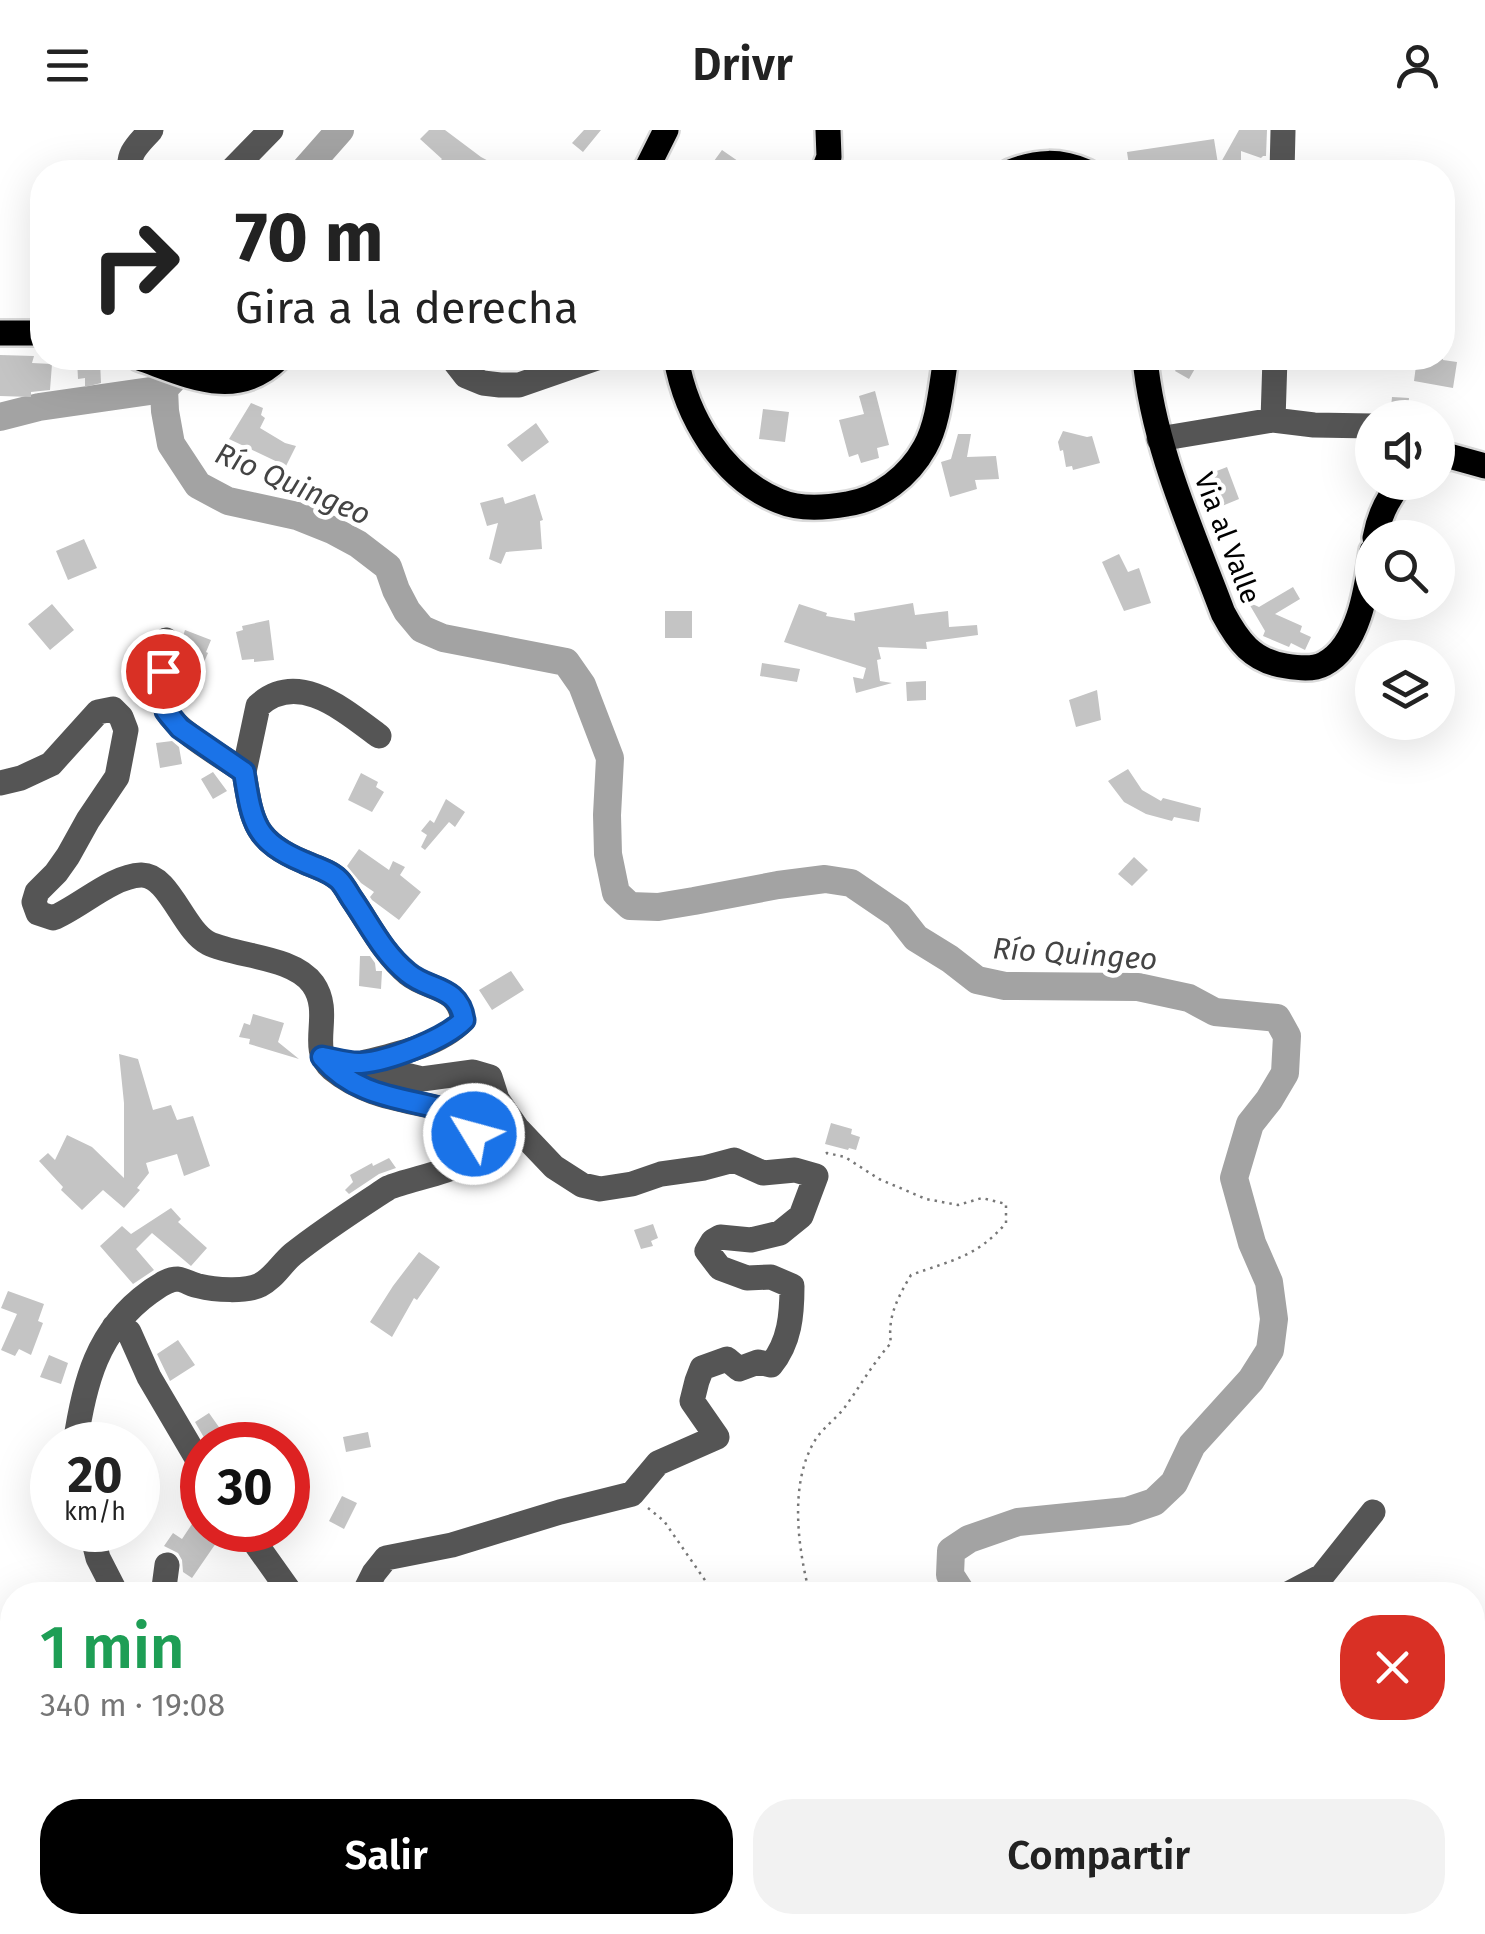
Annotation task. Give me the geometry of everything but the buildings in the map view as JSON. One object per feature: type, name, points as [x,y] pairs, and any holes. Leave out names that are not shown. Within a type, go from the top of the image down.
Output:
[{"type":"main road","points":[[651,160],[666,130]]},
{"type":"main road","points":[[828,130],[828,160]]},
{"type":"main road","points":[[0,333],[30,333]]},
{"type":"main road","points":[[173,370],[226,383],[266,370]]},
{"type":"main road","points":[[679,370],[687,400],[726,464],[749,485],[781,502],[821,509],[860,502],[884,492],[908,471],[932,429],[944,370]]},
{"type":"main road","name":"Via al Valle","points":[[1145,370],[1159,440],[1222,613],[1247,650],[1263,660],[1298,668],[1314,667],[1327,663],[1345,643],[1358,620]]},
{"type":"main road","points":[[1455,457],[1485,466]]},
{"type":"street","points":[[130,160],[131,153],[152,130]]},
{"type":"street","points":[[242,160],[271,130]]},
{"type":"street","points":[[1282,160],[1283,131]]},
{"type":"street","points":[[461,370],[483,383],[520,385],[563,370]]},
{"type":"street","points":[[1273,420],[1275,370]]},
{"type":"street","points":[[1159,440],[1273,420],[1355,426]]},
{"type":"street","points":[[166,640],[166,711],[180,728],[244,772]]},
{"type":"street","points":[[360,1064],[390,1057],[439,1037],[458,1026],[464,1020],[463,1014],[447,991],[413,978],[395,962],[337,878],[288,855],[262,836],[252,817],[244,772],[258,706],[286,691],[310,692],[344,710],[379,736]]},
{"type":"street","points":[[0,783],[51,764],[98,712],[113,709],[126,730],[117,777],[68,856],[38,892],[34,902],[38,914],[54,918],[70,912],[124,878],[144,874],[156,879],[204,941],[271,960],[312,983],[324,1014],[320,1032],[322,1057],[332,1069],[364,1090],[460,1114],[474,1134],[470,1152],[461,1165],[388,1188],[292,1256],[260,1285],[246,1291],[200,1286],[176,1278],[164,1282],[130,1307],[100,1349],[87,1384],[80,1422]]},
{"type":"street","points":[[322,1057],[422,1079],[473,1072],[490,1077],[497,1099],[516,1128],[554,1167],[582,1185],[600,1188],[632,1184],[661,1174],[734,1160],[763,1172],[795,1170],[816,1176],[801,1216],[780,1233],[751,1240],[720,1237],[707,1251],[720,1268],[747,1278],[770,1277],[792,1286],[788,1332],[780,1354],[771,1364],[758,1362],[739,1369],[727,1359],[702,1368],[692,1401],[717,1437],[658,1464],[632,1494],[452,1545],[386,1558],[370,1582]]},
{"type":"street","points":[[114,1327],[129,1332],[180,1429]]},
{"type":"street","points":[[1311,1582],[1322,1576],[1374,1512]]},
{"type":"street","points":[[96,1552],[111,1582]]},
{"type":"street","points":[[262,1552],[283,1582]]},
{"type":"street","points":[[165,1582],[167,1565]]},
{"type":"path","points":[[795,1170],[828,1154],[845,1157],[879,1180],[926,1199],[958,1205],[982,1198],[1006,1204],[1006,1223],[990,1241],[964,1257],[911,1275],[898,1296],[888,1326],[891,1343],[845,1407],[816,1438],[805,1460],[799,1506],[800,1551],[807,1582]]},
{"type":"path","points":[[632,1494],[664,1522],[706,1582]]},
{"type":"waterway","name":"Río Quingeo","points":[[314,160],[340,130]]},
{"type":"waterway","name":"Río Quingeo","points":[[182,370],[164,389],[165,411],[171,444],[198,485],[228,501],[297,516],[358,544],[388,567],[407,611],[422,629],[443,638],[566,662],[582,685],[610,758],[608,854],[616,893],[630,906],[658,907],[825,879],[851,883],[898,915],[916,938],[977,980],[1005,986],[1138,987],[1189,998],[1215,1012],[1277,1018],[1287,1036],[1285,1073],[1250,1124],[1234,1178],[1252,1243],[1269,1282],[1274,1319],[1270,1350],[1251,1380],[1192,1445],[1174,1483],[1154,1502],[1127,1511],[1018,1522],[969,1539],[951,1551],[950,1575],[955,1582]]},
{"type":"waterway","points":[[0,417],[39,407],[164,389]]},
{"type":"route","points":[[163,671],[166,711],[180,728],[244,772],[252,817],[262,836],[288,855],[337,878],[395,962],[413,978],[447,991],[463,1014],[464,1020],[458,1026],[390,1057],[360,1064],[322,1057],[332,1069],[364,1090],[460,1114],[474,1134]]}]
